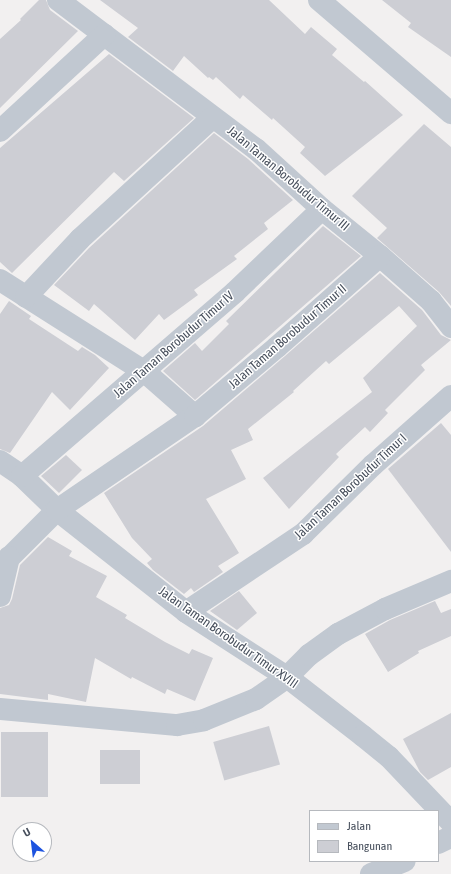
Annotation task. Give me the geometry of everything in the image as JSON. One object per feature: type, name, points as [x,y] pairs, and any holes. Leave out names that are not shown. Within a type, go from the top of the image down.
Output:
[{"type":"street","name":"Jalan Taman Borobudur Timur III","points":[[58,0],[256,149],[322,209],[380,256],[431,301],[451,326]]},
{"type":"street","points":[[319,0],[451,113]]},
{"type":"street","points":[[0,131],[104,35]]},
{"type":"street","points":[[26,297],[80,240],[213,117]]},
{"type":"street","name":"Jalan Taman Borobudur Timur IV","points":[[22,476],[235,292],[322,209]]},
{"type":"street","name":"Jalan Taman Borobudur Timur II","points":[[5,562],[56,510],[195,416],[277,347],[380,256]]},
{"type":"street","points":[[0,280],[144,372],[195,416]]},
{"type":"street","name":"Jalan Taman Borobudur Timur I","points":[[186,612],[303,534],[373,465],[451,396]]},
{"type":"street","name":"Jalan Taman Borobudur Timur XVIII","points":[[0,461],[22,476],[56,510],[186,612],[287,677],[389,757],[451,822]]},
{"type":"street","points":[[0,596],[5,562]]},
{"type":"street","points":[[0,709],[177,725],[204,720],[256,699],[287,677],[309,655],[338,634],[385,609],[451,580]]},
{"type":"street","points":[[439,843],[451,837]]},
{"type":"street","points":[[371,874],[402,862]]},
{"type":"building","points":[[39,0],[46,0],[50,10],[78,31],[0,108],[0,39],[21,20],[20,19]]},
{"type":"building","points":[[100,0],[269,0],[305,34],[311,27],[337,49],[332,55],[364,82],[365,81],[403,115],[325,176],[300,153],[305,147],[273,118],[272,120],[243,95],[240,99],[216,77],[213,80],[209,77],[208,78],[184,56],[173,71],[128,37],[138,28]]},
{"type":"building","points":[[382,0],[451,0],[451,57],[408,27],[411,23]]},
{"type":"building","points":[[109,54],[194,118],[124,181],[114,172],[12,273],[0,262],[0,148]]},
{"type":"building","points":[[424,124],[451,147],[451,306],[439,292],[377,238],[387,228],[352,196]]},
{"type":"building","points":[[214,133],[248,159],[293,200],[264,223],[268,229],[234,256],[237,259],[194,290],[198,295],[164,320],[159,314],[135,340],[94,304],[89,311],[54,285],[89,248]]},
{"type":"building","points":[[323,226],[361,256],[195,400],[163,371],[195,343],[202,351],[229,324],[226,321]]},
{"type":"building","points":[[380,273],[422,310],[441,335],[451,340],[421,365],[425,370],[385,410],[388,413],[370,432],[365,427],[336,454],[339,457],[289,509],[263,478],[372,392],[363,378],[417,326],[399,306],[329,364],[326,361],[293,391],[294,392],[248,429],[253,440],[231,450],[246,479],[206,499],[239,553],[218,566],[223,572],[194,592],[191,588],[184,594],[153,570],[147,563],[152,559],[132,538],[104,493],[203,426]]},
{"type":"building","points":[[9,301],[31,316],[29,319],[78,351],[82,347],[95,355],[109,368],[70,410],[52,392],[10,453],[0,449],[0,314]]},
{"type":"building","points":[[441,423],[451,435],[451,552],[388,469]]},
{"type":"building","points":[[66,455],[82,470],[59,493],[41,476]]},
{"type":"building","points":[[48,537],[72,551],[69,556],[107,576],[96,597],[127,615],[125,618],[165,642],[189,654],[192,649],[213,658],[195,701],[167,689],[165,694],[132,677],[131,679],[95,658],[86,702],[48,694],[48,700],[0,694],[0,608],[9,605],[12,599],[20,565]]},
{"type":"building","points":[[239,591],[257,613],[237,630],[210,611]]},
{"type":"building","points":[[435,601],[441,613],[451,609],[451,636],[418,651],[419,653],[388,672],[365,634],[390,620]]},
{"type":"building","points":[[451,713],[451,767],[428,780],[420,772],[403,739]]},
{"type":"building","points":[[269,726],[280,764],[224,780],[213,742]]},
{"type":"building","points":[[1,732],[48,732],[48,797],[1,797]]},
{"type":"building","points":[[100,750],[140,750],[140,784],[100,784]]}]
